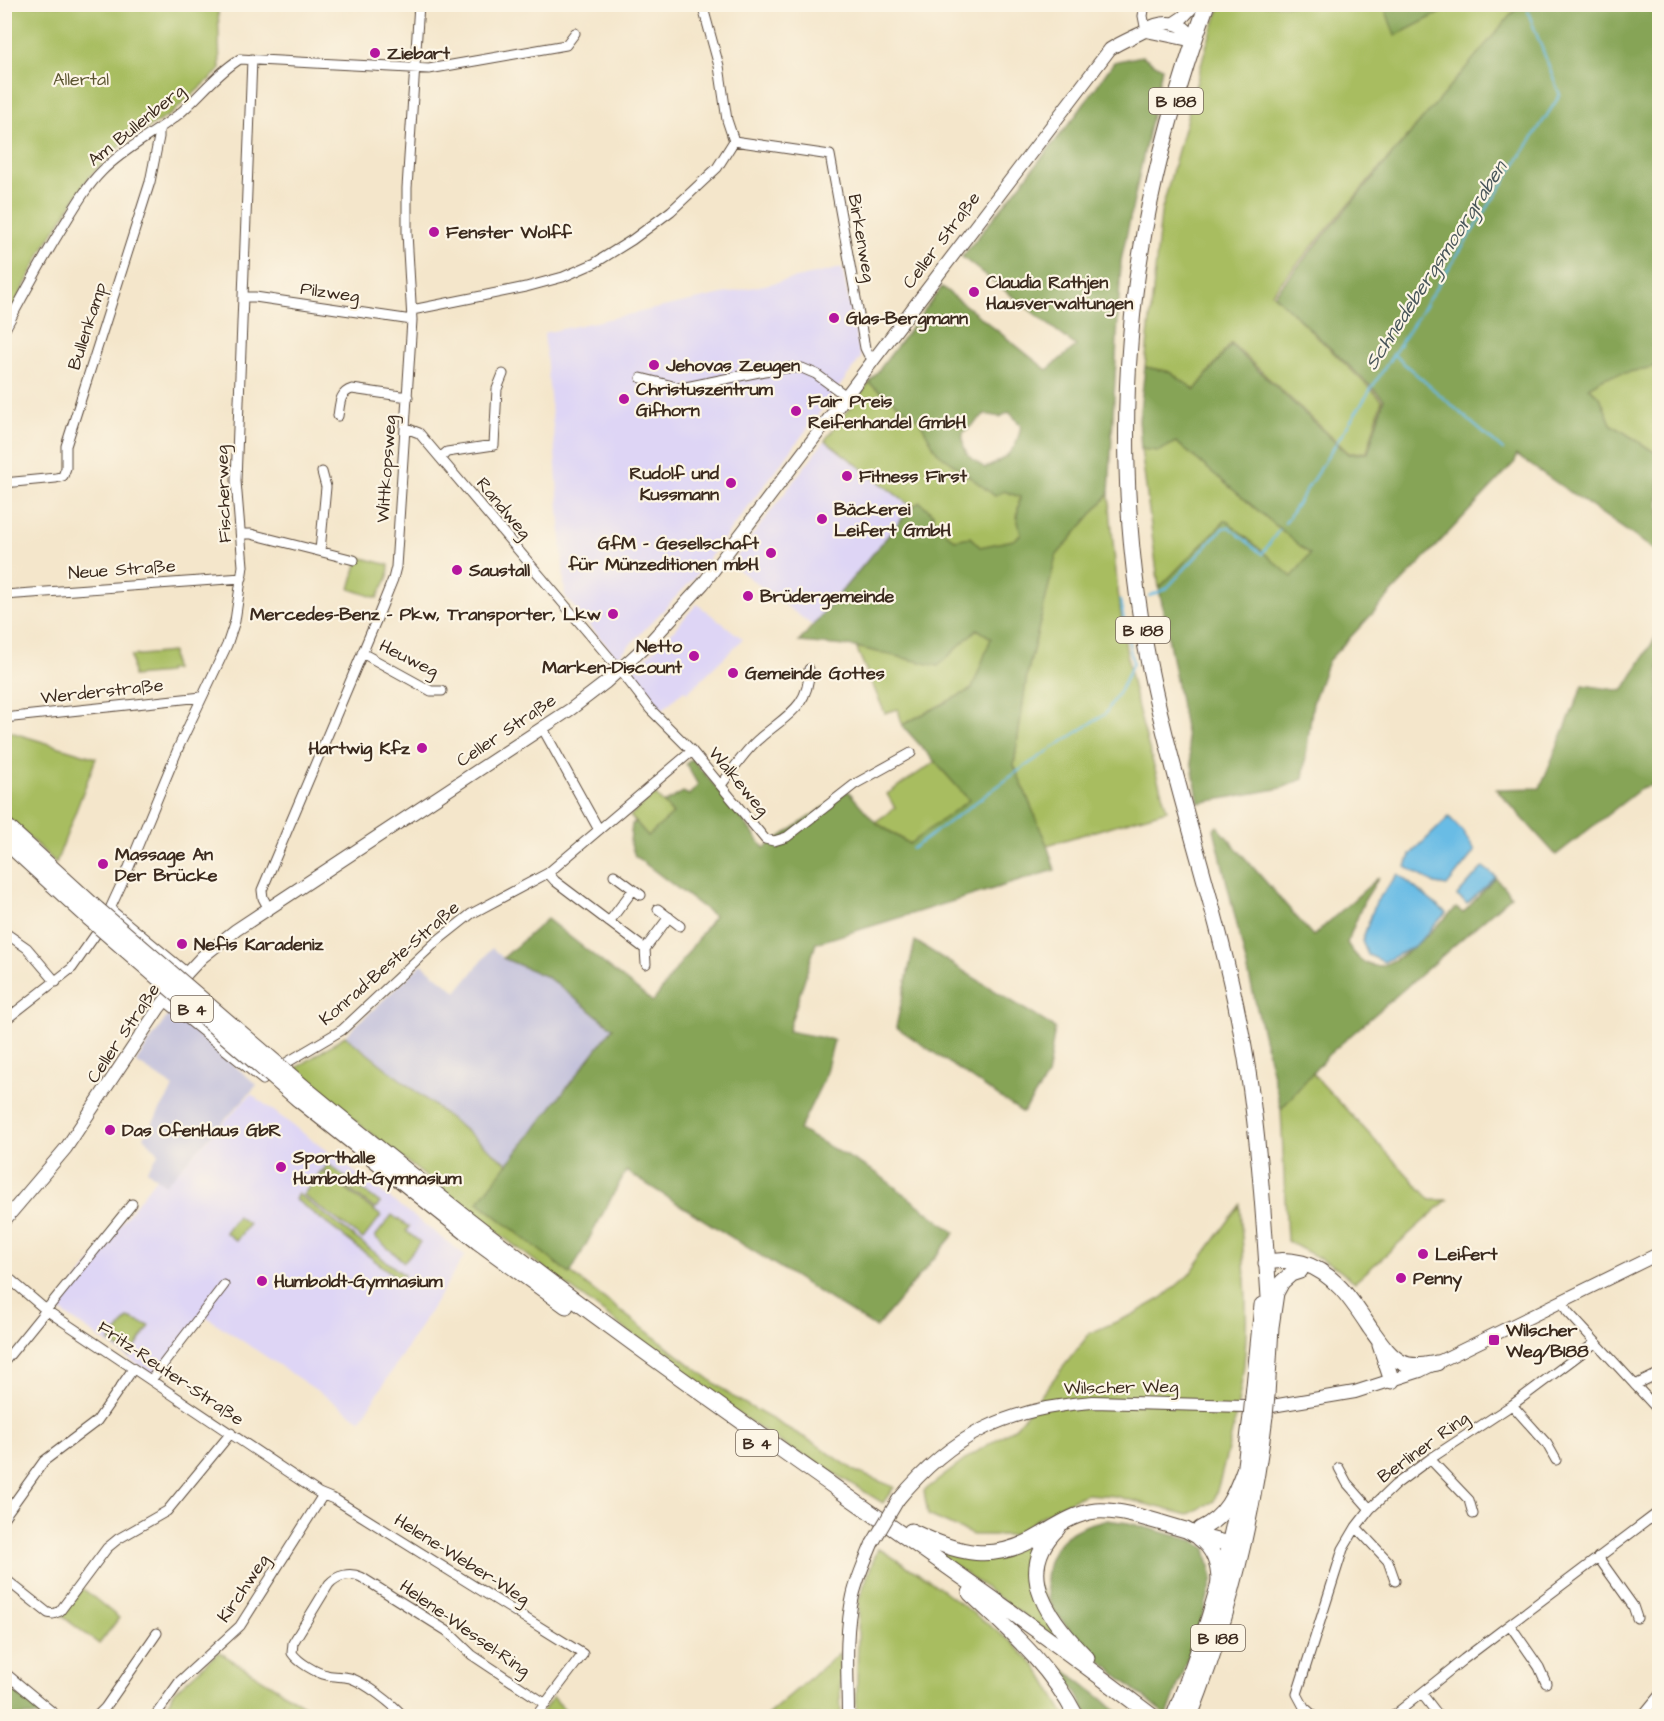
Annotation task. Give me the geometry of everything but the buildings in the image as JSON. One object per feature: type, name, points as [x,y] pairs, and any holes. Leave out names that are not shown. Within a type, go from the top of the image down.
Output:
[{"type":"main road","name":"B 188","points":[[1184,1712],[1218,1639],[1246,1533],[1259,1406],[1271,1326],[1258,1142],[1240,1028],[1218,929],[1173,767],[1152,679],[1135,574],[1130,515],[1129,364],[1138,270],[1159,162],[1207,4]]},
{"type":"main road","name":"B 4","points":[[4,824],[99,912],[180,999],[482,1237],[1137,1716]]},
{"type":"main road","name":"B 4","points":[[4,840],[99,912]]},
{"type":"main road","points":[[1265,1229],[1274,1244],[1297,1266]]},
{"type":"main road","name":"B 4","points":[[496,1248],[985,1592],[1152,1716]]},
{"type":"main road","points":[[1266,1263],[1279,1260],[1297,1266],[1313,1267],[1330,1277],[1354,1305],[1380,1342],[1402,1363],[1411,1365],[1437,1363]]},
{"type":"main road","name":"B 188","points":[[1184,1712],[1230,1543],[1259,1406],[1266,1263]]},
{"type":"main road","points":[[1271,1326],[1276,1293],[1282,1282],[1297,1266]]},
{"type":"main road","points":[[1380,1342],[1396,1380]]},
{"type":"main road","points":[[1391,1354],[1397,1364],[1396,1380]]},
{"type":"main road","points":[[1194,1531],[1216,1520],[1224,1512],[1244,1470]]},
{"type":"main road","points":[[866,1508],[935,1542],[970,1553],[994,1553],[1016,1548],[1070,1519],[1088,1513],[1107,1511],[1194,1531],[1222,1544],[1230,1543],[1246,1533]]},
{"type":"main road","points":[[1070,1519],[1054,1532],[1042,1550],[1037,1573],[1043,1605],[1057,1627],[1121,1693]]},
{"type":"main road","points":[[1194,1531],[1212,1552],[1218,1567],[1219,1582]]},
{"type":"main road","name":"B 188","points":[[1230,1543],[1238,1556],[1239,1563]]},
{"type":"main road","points":[[970,1593],[1032,1653],[1052,1676],[1076,1716]]},
{"type":"street","name":"Wittkopsweg","points":[[269,909],[263,898],[262,890],[393,579],[396,567],[412,315],[407,188],[419,4]]},
{"type":"street","points":[[702,4],[719,66],[727,120],[735,141]]},
{"type":"street","points":[[1145,4],[1143,16],[1146,31],[1194,41]]},
{"type":"street","name":"Celler Straße","points":[[4,1221],[66,1148],[165,1001],[187,973],[218,944],[543,729],[620,670],[667,625],[703,584],[846,396],[869,354],[1110,50],[1153,25],[1174,23],[1184,17],[1195,4]]},
{"type":"street","points":[[1174,23],[1190,32],[1194,41]]},
{"type":"street","points":[[252,59],[429,69],[566,45],[575,33]]},
{"type":"street","name":"Am Bullenberg","points":[[4,331],[48,249],[82,195],[101,171],[132,144],[159,129],[181,112],[230,65],[240,59],[252,59]]},
{"type":"street","name":"Fischerweg","points":[[4,1021],[72,968],[93,940],[99,912],[162,784],[236,621],[242,578],[236,481],[252,59]]},
{"type":"street","name":"Bullenkamp","points":[[4,483],[63,476],[66,468],[66,446],[150,182],[159,129]]},
{"type":"street","name":"Birkenweg","points":[[735,141],[830,155],[869,354]]},
{"type":"street","name":"Pilzweg","points":[[243,297],[412,315],[563,277],[595,262],[632,240],[671,211],[717,168],[735,141]]},
{"type":"street","points":[[641,378],[681,388],[764,371],[802,368],[816,374],[846,396]]},
{"type":"street","points":[[440,458],[447,453],[494,445],[497,389],[503,374]]},
{"type":"street","points":[[338,416],[341,396],[352,389],[408,397]]},
{"type":"street","name":"Randweg","points":[[406,428],[419,433],[620,670]]},
{"type":"street","points":[[320,551],[326,487],[322,472]]},
{"type":"street","points":[[241,534],[251,534],[354,560]]},
{"type":"street","name":"Neue Straße","points":[[4,595],[242,578]]},
{"type":"street","name":"Heuweg","points":[[362,653],[431,691],[442,691]]},
{"type":"street","points":[[721,785],[759,738],[798,707],[809,684],[809,669]]},
{"type":"street","name":"Walkeweg","points":[[620,670],[650,709],[692,751],[765,839],[774,840],[787,837],[855,784],[911,753]]},
{"type":"street","name":"Werderstraße","points":[[4,718],[202,697]]},
{"type":"street","points":[[543,729],[599,830]]},
{"type":"street","name":"Konrad-Beste-Straße","points":[[165,1001],[264,1080],[269,1073],[342,1030],[437,941],[471,914],[548,873],[692,751]]},
{"type":"street","points":[[548,873],[555,881],[645,949]]},
{"type":"street","points":[[609,922],[637,893],[614,875]]},
{"type":"street","points":[[658,909],[681,926]]},
{"type":"street","points":[[99,912],[187,973]]},
{"type":"street","points":[[646,964],[645,949],[669,917]]},
{"type":"street","points":[[4,932],[27,948],[56,982]]},
{"type":"street","points":[[4,1362],[132,1204]]},
{"type":"street","name":"Wilscher Weg","points":[[848,1716],[850,1612],[857,1581],[885,1518],[898,1500],[924,1469],[956,1444],[991,1425],[1029,1411],[1069,1403],[1093,1401],[1259,1406],[1355,1392],[1396,1380],[1437,1363],[1659,1253]]},
{"type":"street","name":"Fritz-Reuter-Straße","points":[[4,1274],[46,1310],[323,1495]]},
{"type":"street","points":[[151,1380],[224,1285]]},
{"type":"street","points":[[1562,1301],[1567,1311],[1659,1412]]},
{"type":"street","name":"Berliner Ring","points":[[1314,1716],[1304,1707],[1297,1694],[1343,1549],[1356,1527],[1370,1509],[1395,1485],[1512,1405],[1595,1343]]},
{"type":"street","points":[[4,1517],[44,1461],[97,1420],[133,1369]]},
{"type":"street","points":[[1635,1385],[1659,1373]]},
{"type":"street","points":[[1512,1405],[1546,1444],[1556,1460]]},
{"type":"street","points":[[4,1578],[48,1613],[53,1614],[60,1611],[107,1548],[118,1539],[167,1511],[231,1433]]},
{"type":"street","points":[[1430,1459],[1469,1500],[1473,1514]]},
{"type":"street","points":[[1339,1468],[1347,1483],[1370,1509]]},
{"type":"street","name":"Helene-Weber-Weg","points":[[323,1495],[336,1500],[583,1654],[546,1704]]},
{"type":"street","name":"Kirchweg","points":[[155,1716],[180,1681],[240,1626],[323,1495]]},
{"type":"street","points":[[1393,1716],[1659,1511]]},
{"type":"street","points":[[1356,1527],[1388,1561],[1395,1581]]},
{"type":"street","points":[[1598,1557],[1633,1606],[1637,1618]]},
{"type":"street","name":"Helene-Wessel-Ring","points":[[404,1716],[391,1704],[357,1681],[320,1673],[297,1659],[292,1653],[293,1643],[329,1584],[338,1577],[348,1574],[361,1577],[447,1631],[472,1655],[546,1704]]},
{"type":"street","points":[[1510,1625],[1539,1667],[1546,1683]]},
{"type":"street","points":[[97,1716],[157,1633]]},
{"type":"street","points":[[4,1671],[57,1716]]},
{"type":"street","points":[[1422,1694],[1439,1716]]},
{"type":"street","points":[[1642,1716],[1659,1694]]},
{"type":"street","points":[[536,1716],[546,1704]]},
{"type":"shaded area","points":[[842,268],[861,358],[694,578],[617,658],[565,596],[544,333]]},
{"type":"shaded area","points":[[825,440],[912,507],[813,626],[731,564]]},
{"type":"shaded area","points":[[697,604],[743,639],[687,693],[684,690],[662,710],[630,673]]},
{"type":"shaded area","points":[[492,948],[503,958],[547,977],[613,1028],[508,1164],[345,1036],[422,964],[457,992]]},
{"type":"shaded area","points":[[171,1011],[257,1085],[165,1185],[147,1170],[159,1153],[144,1137],[174,1087],[136,1062]]},
{"type":"shaded area","name":"Humboldt-Gymnasium","points":[[251,1094],[465,1255],[361,1420],[205,1316],[157,1378],[56,1308],[156,1178],[165,1184]]},
{"type":"green space","points":[[1384,4],[1455,5],[1395,36]]},
{"type":"green space","name":"Allertal","points":[[5,5],[218,5],[220,70],[171,114],[126,141],[88,178],[45,246],[5,324]]},
{"type":"green space","points":[[1221,5],[1384,5],[1396,35],[1455,5],[1520,6],[1272,293],[1382,400],[1367,452],[1349,453],[1231,343],[1195,390],[1170,372],[1145,367],[1161,213],[1207,44]]},
{"type":"green space","points":[[1519,5],[1659,5],[1659,367],[1606,377],[1588,387],[1600,397],[1611,424],[1659,455],[1659,553],[1516,455],[1515,462],[1328,661],[1313,702],[1303,779],[1282,788],[1199,803],[1159,588],[1226,520],[1292,577],[1310,554],[1176,442],[1159,451],[1141,449],[1139,420],[1145,367],[1170,372],[1195,390],[1231,345],[1348,454],[1368,453],[1384,399],[1274,295]]},
{"type":"green space","points":[[1142,56],[1162,68],[1121,261],[1109,494],[1056,556],[1027,675],[1014,765],[1055,870],[816,943],[788,1031],[834,1040],[824,1079],[799,1130],[875,1172],[955,1233],[876,1328],[626,1171],[570,1274],[478,1202],[613,1028],[547,977],[503,958],[547,919],[653,1002],[714,916],[635,856],[630,842],[632,824],[636,822],[648,836],[673,814],[664,803],[683,792],[689,795],[698,785],[686,764],[692,759],[764,848],[848,791],[875,822],[909,844],[969,800],[902,725],[972,689],[991,638],[977,629],[938,666],[856,647],[799,642],[912,507],[920,502],[933,514],[937,526],[955,540],[970,537],[980,547],[1014,540],[1021,534],[1017,517],[1020,497],[1004,491],[995,496],[937,452],[919,420],[869,383],[942,287],[1047,370],[1076,346],[962,257],[1077,114],[1114,62]],"holes":[[[1009,412],[1021,425],[1017,441],[1010,452],[985,468],[971,458],[963,445],[963,433],[985,414],[1000,417]]]},
{"type":"green space","points":[[1659,367],[1659,455],[1611,424],[1600,397],[1588,387],[1606,377]]},
{"type":"green space","points":[[869,383],[919,420],[937,452],[1004,491],[1020,497],[1017,517],[1021,534],[1014,540],[980,547],[970,537],[955,540],[937,526],[933,514],[920,502],[912,507],[825,440]]},
{"type":"green space","points":[[1176,442],[1310,554],[1293,578],[1226,520],[1159,588],[1141,449],[1159,451]]},
{"type":"green space","points":[[1109,494],[1120,608],[1131,677],[1167,810],[1047,845],[1014,765],[1027,675],[1056,556]]},
{"type":"green space","points":[[359,557],[389,565],[388,577],[377,598],[350,589]]},
{"type":"green space","points":[[977,628],[992,638],[972,689],[902,725],[898,709],[885,713],[856,647],[938,666]]},
{"type":"green space","points":[[1659,632],[1659,779],[1650,786],[1643,787],[1556,855],[1496,789],[1540,788],[1583,685],[1623,691]]},
{"type":"green space","points":[[172,652],[174,670],[168,670],[168,673],[133,676],[131,656]]},
{"type":"green space","points":[[4,730],[96,758],[56,863],[5,815]]},
{"type":"green space","points":[[935,762],[970,800],[910,844],[875,822],[895,808],[887,794]]},
{"type":"green space","points":[[655,794],[673,814],[648,836],[630,816]]},
{"type":"green space","points":[[1217,826],[1313,936],[1379,877],[1364,901],[1347,943],[1359,958],[1371,965],[1385,964],[1407,952],[1456,908],[1463,913],[1496,878],[1511,896],[1328,1055],[1281,1109],[1214,829]]},
{"type":"green space","points":[[915,941],[1055,1028],[1047,1077],[1023,1113],[896,1027]]},
{"type":"green space","points":[[345,1036],[508,1164],[478,1202],[733,1397],[814,1443],[857,1472],[894,1487],[883,1503],[792,1450],[733,1410],[487,1225],[292,1071]]},
{"type":"green space","points":[[1312,1073],[1431,1200],[1447,1200],[1355,1282],[1332,1265],[1287,1241],[1281,1109]]},
{"type":"green space","points":[[328,1164],[380,1203],[375,1209],[323,1170]]},
{"type":"green space","points":[[321,1171],[381,1216],[363,1239],[303,1195]]},
{"type":"green space","points":[[298,1194],[404,1275],[400,1280],[295,1199]]},
{"type":"green space","points":[[1240,1205],[1246,1302],[1245,1354],[1235,1418],[1214,1501],[1188,1515],[1115,1496],[1086,1494],[1057,1507],[1012,1535],[973,1535],[928,1515],[924,1491],[970,1456],[1016,1427],[1090,1333],[1132,1315],[1162,1298],[1189,1275]]},
{"type":"green space","points":[[392,1215],[409,1227],[406,1231],[420,1242],[404,1262],[375,1237]]},
{"type":"green space","points":[[237,1216],[249,1224],[236,1241],[225,1232]]},
{"type":"green space","points":[[128,1318],[150,1326],[130,1356],[109,1342]]},
{"type":"green space","points":[[1106,1520],[1129,1523],[1195,1541],[1206,1549],[1213,1578],[1202,1618],[1167,1716],[1086,1647],[1059,1616],[1048,1595],[1047,1570],[1058,1545],[1075,1530]]},
{"type":"green space","points":[[916,1538],[958,1555],[1041,1538],[1033,1578],[1082,1657]]},
{"type":"green space","points":[[878,1548],[929,1580],[1013,1643],[1039,1670],[1066,1716],[856,1716],[859,1599]]},
{"type":"green space","points":[[82,1588],[119,1618],[99,1644],[62,1616]]},
{"type":"green space","points":[[219,1652],[321,1716],[160,1716],[175,1691]]},
{"type":"green space","points":[[839,1653],[841,1716],[766,1716]]},
{"type":"green space","points":[[1057,1664],[1124,1716],[1087,1716],[1077,1693]]},
{"type":"green space","points":[[4,1677],[50,1716],[5,1716]]},
{"type":"green space","points":[[553,1697],[571,1716],[539,1716]]},
{"type":"water","points":[[1449,817],[1463,832],[1475,851],[1447,886],[1435,884],[1406,867],[1410,855]]},
{"type":"water","points":[[1483,867],[1496,877],[1467,904],[1457,896]]},
{"type":"water","points":[[1398,874],[1446,913],[1415,946],[1384,962],[1368,955],[1362,941],[1376,902]]},
{"type":"waterway","name":"Schnedebergsmoorgraben","points":[[1285,523],[1560,95],[1528,12]]},
{"type":"waterway","points":[[1393,354],[1503,450]]},
{"type":"waterway","name":"Schnedebergsmoorgraben","points":[[1149,596],[1166,589],[1223,528],[1229,527],[1262,554],[1279,530]]},
{"type":"waterway","name":"Schnedebergsmoorgraben","points":[[912,849],[1021,769],[1105,714],[1122,687],[1133,663],[1120,600]]},
{"type":"place","name":"Ziebart","points":[[375,53]]},
{"type":"place","name":"Fenster Wolff","points":[[434,232]]},
{"type":"place","name":"Claudia Rathjen Hausverwaltungen","points":[[974,292]]},
{"type":"place","name":"Glas-Bergmann","points":[[834,318]]},
{"type":"place","name":"Jehovas Zeugen","points":[[654,365]]},
{"type":"place","name":"Christuszentrum Gifhorn","points":[[624,399]]},
{"type":"place","name":"Fair Preis Reifenhandel GmbH","points":[[796,411]]},
{"type":"place","name":"Fitness First","points":[[847,476]]},
{"type":"place","name":"Rudolf und Kussmann","points":[[731,483]]},
{"type":"place","name":"Bäckerei Leifert GmbH","points":[[822,519]]},
{"type":"place","name":"GfM - Gesellschaft für Münzeditionen mbH","points":[[771,553]]},
{"type":"place","name":"Saustall","points":[[457,570]]},
{"type":"place","name":"Brüdergemeinde","points":[[748,596]]},
{"type":"place","name":"Mercedes-Benz - Pkw, Transporter, Lkw","points":[[613,614]]},
{"type":"place","name":"Netto Marken-Discount","points":[[694,656]]},
{"type":"place","name":"Gemeinde Gottes","points":[[733,673]]},
{"type":"place","name":"Hartwig Kfz","points":[[422,748]]},
{"type":"place","name":"Massage An Der Brücke","points":[[103,864]]},
{"type":"place","name":"Nefis Karadeniz","points":[[182,944]]},
{"type":"place","name":"Das OfenHaus GbR","points":[[110,1130]]},
{"type":"place","name":"Sporthalle Humboldt-Gymnasium","points":[[281,1167]]},
{"type":"place","name":"Leifert","points":[[1423,1254]]},
{"type":"place","name":"Penny","points":[[1401,1278]]},
{"type":"place","name":"Humboldt-Gymnasium","points":[[262,1281]]},
{"type":"place","name":"Wilscher Weg/B188","points":[[1494,1340]]}]
